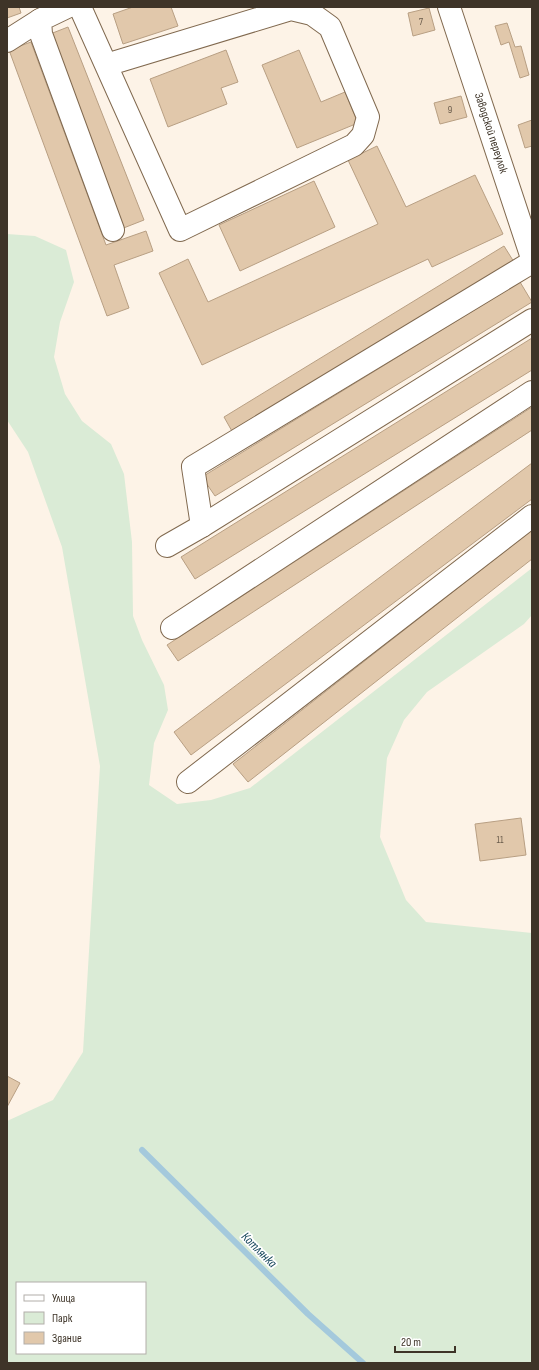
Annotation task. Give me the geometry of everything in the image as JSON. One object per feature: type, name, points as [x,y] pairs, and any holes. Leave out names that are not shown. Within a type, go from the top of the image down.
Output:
[{"type":"street","points":[[7,41],[40,20],[67,7]]},
{"type":"street","points":[[80,7],[106,65],[180,230],[354,145],[362,135],[368,117],[330,27],[312,14],[291,9],[106,65]]},
{"type":"street","name":"Заводской переулок","points":[[449,7],[532,260]]},
{"type":"street","points":[[40,20],[41,34],[113,230]]},
{"type":"street","points":[[202,526],[193,467],[532,260]]},
{"type":"street","points":[[167,546],[202,526],[532,320]]},
{"type":"street","points":[[172,628],[532,392]]},
{"type":"street","points":[[188,782],[532,516]]},
{"type":"green space","points":[[7,234],[35,236],[66,250],[74,282],[60,322],[54,357],[65,394],[82,421],[111,444],[124,474],[132,542],[133,616],[142,640],[164,685],[168,710],[154,743],[149,785],[177,804],[211,800],[250,788],[532,568],[532,615],[524,624],[427,692],[404,720],[387,758],[380,837],[406,900],[426,922],[532,933],[532,1363],[7,1363],[7,1121],[53,1100],[83,1052],[100,766],[62,547],[28,452],[7,420]]},
{"type":"building","points":[[7,7],[19,7],[21,13],[7,18]]},
{"type":"building","points":[[133,7],[171,7],[178,26],[123,44],[113,14]]},
{"type":"building","points":[[429,8],[435,30],[413,36],[408,13]]},
{"type":"building","points":[[507,23],[515,47],[521,46],[529,75],[520,78],[509,42],[501,45],[495,26]]},
{"type":"building","points":[[68,27],[144,220],[121,229],[45,36]]},
{"type":"building","points":[[31,42],[106,245],[146,231],[153,251],[114,265],[129,308],[107,316],[9,50]]},
{"type":"building","points":[[226,50],[238,82],[221,88],[227,104],[168,127],[150,79]]},
{"type":"building","points":[[299,50],[321,102],[345,92],[358,123],[297,148],[262,65]]},
{"type":"building","points":[[461,96],[467,117],[440,124],[434,103]]},
{"type":"building","points":[[532,120],[532,146],[525,148],[518,125]]},
{"type":"building","points":[[377,146],[406,207],[475,175],[503,234],[432,267],[428,259],[202,365],[159,273],[188,259],[208,302],[378,224],[348,160]]},
{"type":"building","points":[[314,181],[335,227],[240,271],[219,225]]},
{"type":"building","points":[[504,246],[514,262],[233,433],[224,417]]},
{"type":"building","points":[[520,282],[532,302],[215,496],[202,477]]},
{"type":"building","points":[[532,338],[532,370],[195,579],[181,557]]},
{"type":"building","points":[[532,407],[532,430],[178,661],[167,645]]},
{"type":"building","points":[[532,463],[532,499],[191,755],[174,732]]},
{"type":"building","points":[[532,530],[532,559],[248,782],[233,764]]},
{"type":"building","points":[[521,818],[526,855],[480,861],[475,824]]},
{"type":"building","points":[[7,1076],[20,1083],[7,1107]]},
{"type":"waterway","name":"Котлянка","points":[[142,1150],[308,1314],[363,1363]]}]
